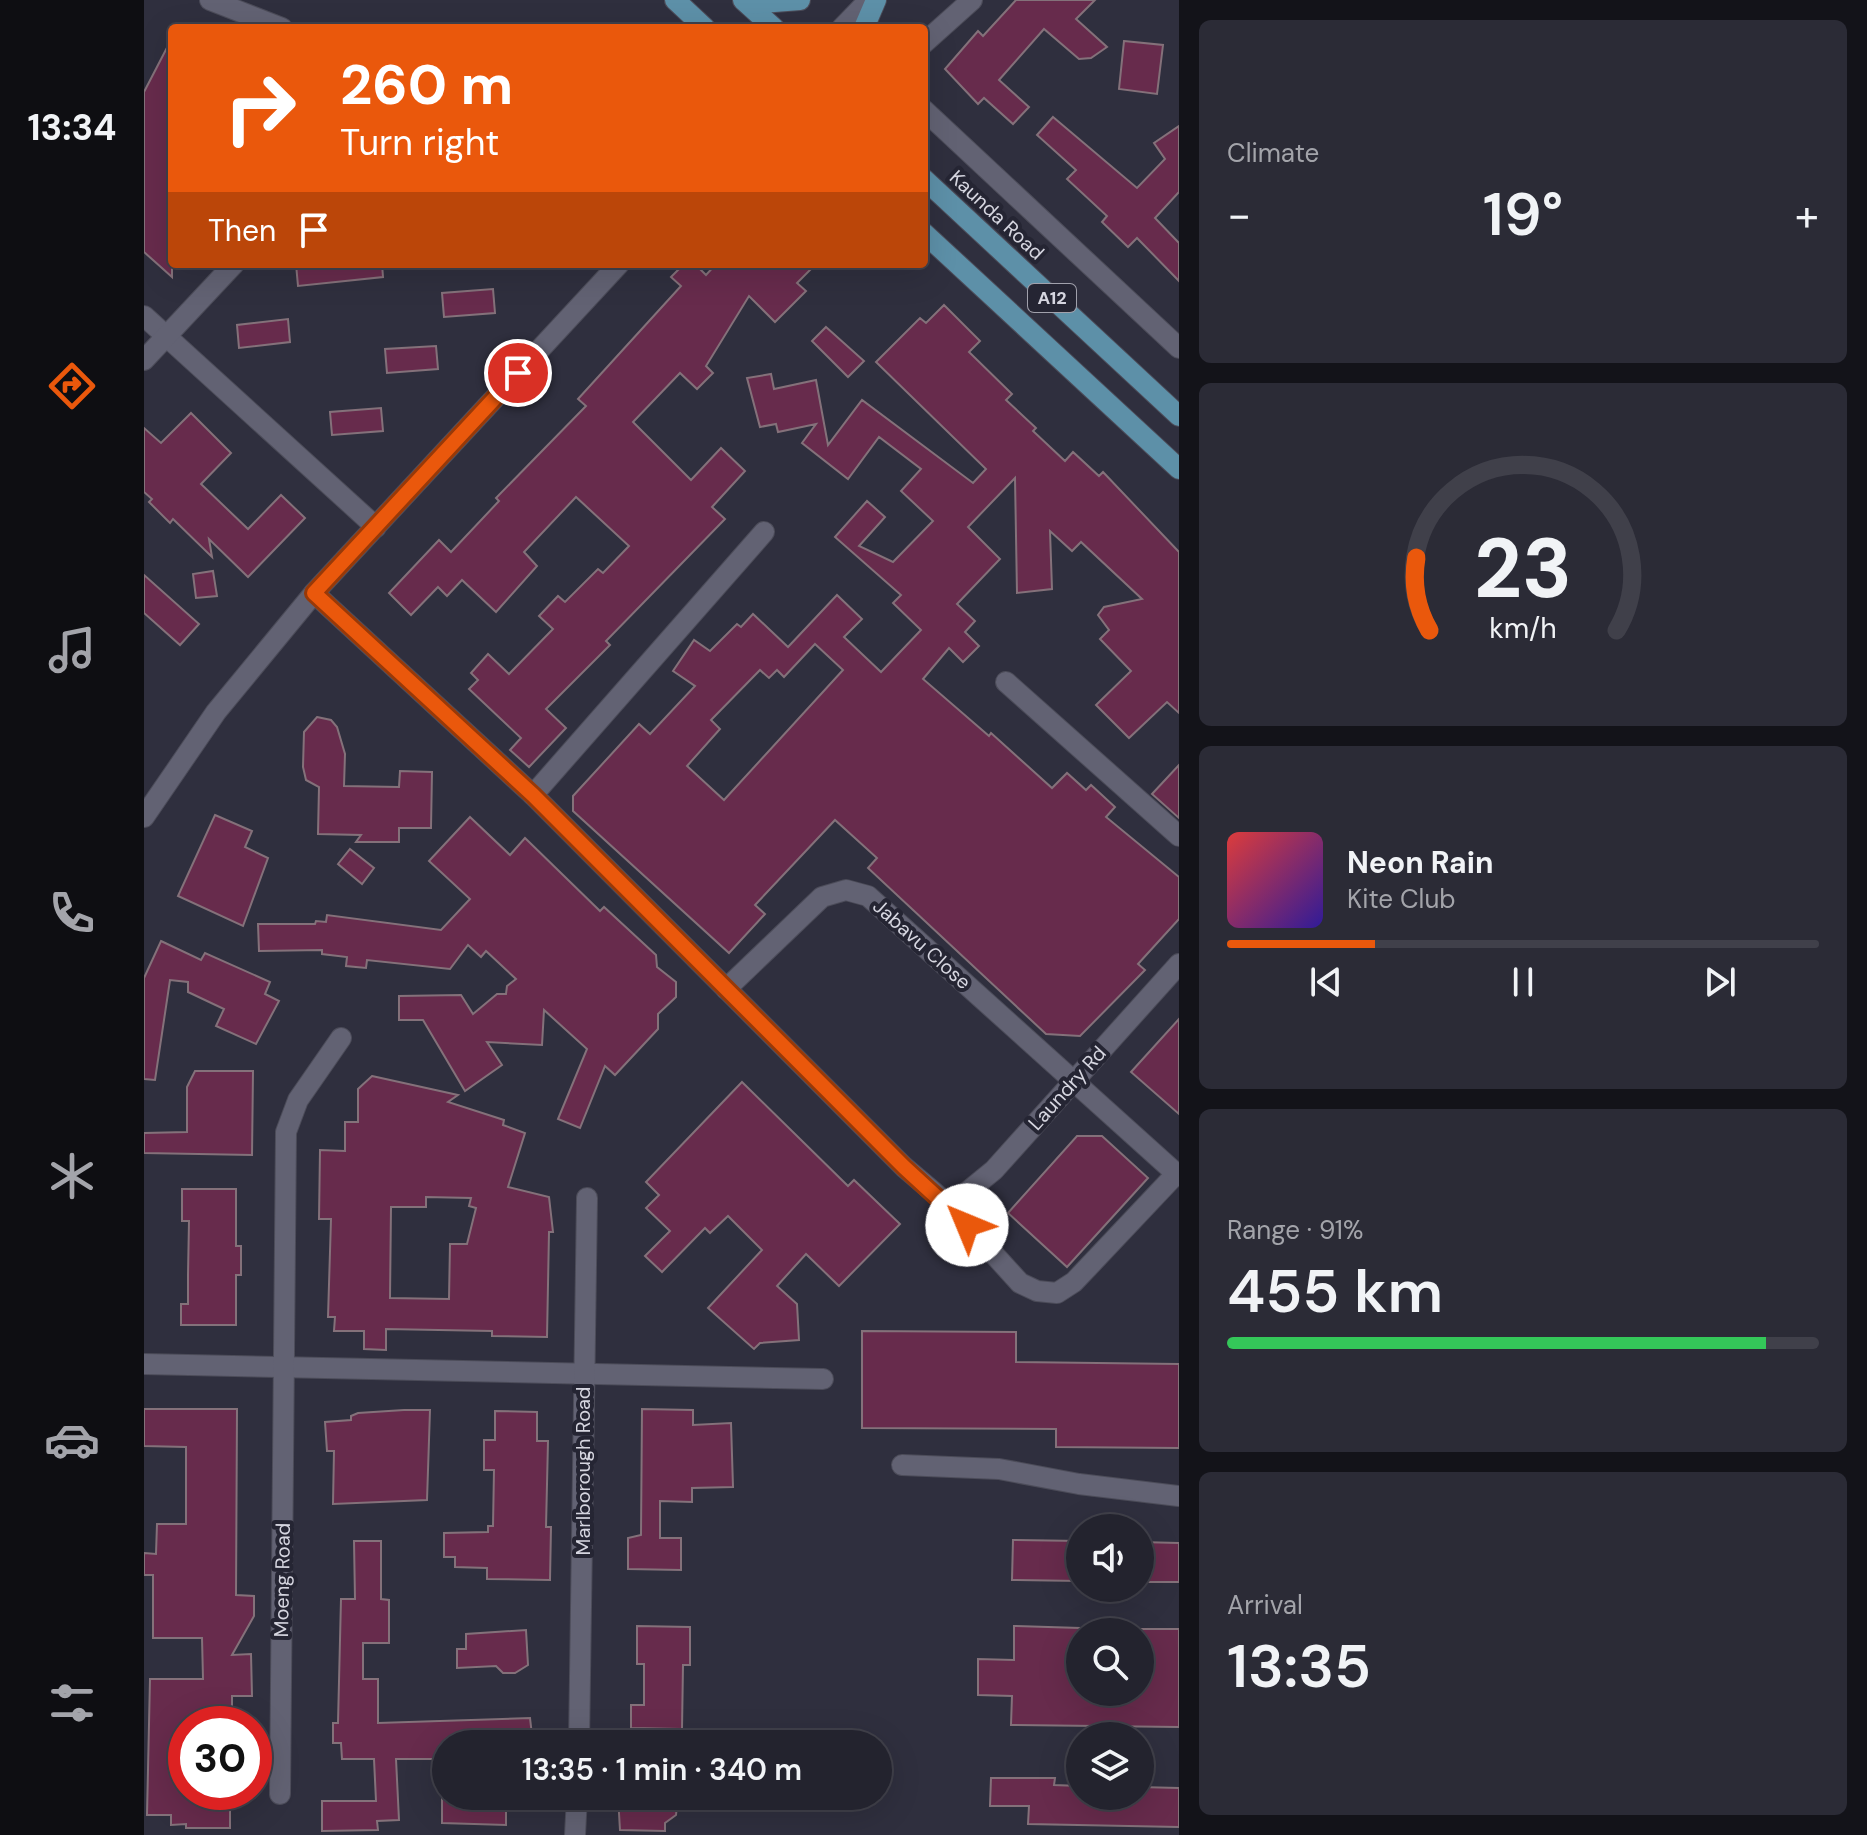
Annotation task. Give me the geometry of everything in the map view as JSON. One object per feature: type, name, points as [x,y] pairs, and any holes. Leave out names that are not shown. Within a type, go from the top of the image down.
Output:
[{"type":"main road","points":[[675,0],[701,24]]},
{"type":"main road","points":[[745,2],[800,0]]},
{"type":"main road","points":[[866,24],[876,0]]},
{"type":"main road","points":[[745,2],[770,24]]},
{"type":"main road","name":"Kaunda Road","points":[[928,183],[1179,416]]},
{"type":"main road","name":"A12","points":[[928,237],[1179,469]]},
{"type":"street","points":[[210,0],[272,24]]},
{"type":"street","points":[[846,24],[869,0]]},
{"type":"street","points":[[928,39],[972,0]]},
{"type":"street","points":[[928,114],[1179,348]]},
{"type":"street","points":[[144,360],[230,268]]},
{"type":"street","points":[[144,817],[216,712],[314,593],[615,268]]},
{"type":"street","points":[[144,316],[376,527]]},
{"type":"street","points":[[533,795],[764,532]]},
{"type":"street","points":[[314,593],[533,795],[904,1167],[950,1206],[1020,1283],[1037,1291],[1057,1293],[1074,1282],[1178,1175]]},
{"type":"street","points":[[1006,682],[1179,836]]},
{"type":"street","name":"Jabavu Close","points":[[726,989],[822,897],[846,890],[868,896],[1178,1175]]},
{"type":"street","name":"Laundry Rd","points":[[950,1206],[994,1170],[1179,964]]},
{"type":"street","name":"Moeng Road","points":[[280,1794],[286,1132],[298,1100],[341,1038]]},
{"type":"street","name":"Marlborough Road","points":[[579,1730],[582,1372],[587,1198]]},
{"type":"street","points":[[144,1364],[823,1379]]},
{"type":"street","points":[[902,1465],[999,1469],[1079,1484],[1179,1496]]},
{"type":"street","points":[[575,1835],[576,1810]]},
{"type":"building","points":[[1016,0],[1095,0],[1076,19],[1107,47],[1091,58],[1079,59],[1044,29],[999,80],[1029,107],[1013,124],[984,98],[978,104],[945,69],[978,31],[983,36]]},
{"type":"building","points":[[1124,41],[1163,45],[1157,94],[1119,89]]},
{"type":"building","points":[[168,46],[168,268],[172,268],[172,277],[144,252],[144,92]]},
{"type":"building","points":[[1053,117],[1137,188],[1165,159],[1154,143],[1179,126],[1179,192],[1155,218],[1179,243],[1179,281],[1137,238],[1128,247],[1102,222],[1107,216],[1067,179],[1076,170],[1037,135]]},
{"type":"building","points":[[296,268],[382,268],[383,277],[298,286]]},
{"type":"building","points":[[680,268],[699,268],[706,275],[712,268],[812,268],[797,283],[806,291],[775,322],[749,296],[706,366],[713,373],[697,389],[680,373],[633,422],[691,480],[721,448],[745,471],[712,507],[725,519],[606,641],[610,645],[546,709],[566,728],[529,767],[510,750],[521,738],[469,689],[478,680],[471,673],[488,654],[509,674],[553,629],[539,616],[558,596],[565,602],[598,569],[603,573],[629,546],[576,497],[524,552],[537,566],[496,612],[462,580],[447,596],[438,587],[411,615],[389,593],[439,540],[451,552],[499,501],[496,498],[586,406],[578,399],[681,286],[671,277]]},
{"type":"building","points":[[493,289],[495,313],[444,317],[442,293]]},
{"type":"building","points":[[944,305],[980,341],[969,352],[1012,394],[1006,400],[1036,428],[1033,431],[1065,461],[1073,452],[1099,476],[1103,472],[1179,552],[1179,713],[1167,702],[1129,738],[1096,705],[1131,671],[1100,639],[1109,630],[1098,615],[1104,607],[1142,599],[1081,542],[1072,551],[1050,531],[1052,589],[1017,593],[1015,478],[968,527],[1000,559],[957,604],[975,621],[965,632],[979,646],[963,662],[949,648],[923,679],[989,736],[991,733],[1052,788],[1067,773],[1086,790],[1091,785],[1115,807],[1106,817],[1179,877],[1179,919],[1138,964],[1145,970],[1080,1036],[1046,1034],[868,868],[877,858],[835,820],[755,905],[765,914],[729,953],[573,811],[573,796],[639,724],[650,734],[695,686],[673,671],[694,640],[710,651],[737,624],[741,627],[753,614],[788,647],[837,595],[862,619],[844,637],[881,672],[921,630],[893,603],[901,595],[835,537],[867,501],[885,517],[859,546],[893,562],[933,521],[901,491],[921,469],[879,437],[848,479],[802,443],[816,424],[778,432],[776,424],[760,427],[747,378],[771,374],[774,389],[816,380],[828,445],[862,400],[973,483],[986,469],[876,362],[920,318],[926,323]],"holes":[[[815,644],[843,670],[724,800],[687,766],[720,729],[711,720],[760,670],[769,678],[777,670],[784,677]]]},
{"type":"building","points":[[288,319],[290,342],[239,348],[237,325]]},
{"type":"building","points":[[826,327],[864,361],[848,377],[812,341]]},
{"type":"building","points":[[436,346],[438,369],[387,373],[385,349]]},
{"type":"building","points":[[381,408],[383,431],[332,435],[330,412]]},
{"type":"building","points":[[191,413],[231,453],[201,484],[248,529],[281,495],[305,518],[248,577],[209,539],[212,557],[173,519],[170,523],[149,502],[152,499],[144,492],[144,428],[161,443]]},
{"type":"building","points":[[213,571],[217,596],[196,598],[193,574]]},
{"type":"building","points":[[144,575],[199,624],[180,645],[144,613]]},
{"type":"building","points":[[317,717],[331,720],[337,727],[345,754],[344,786],[399,787],[400,771],[432,772],[431,828],[399,828],[399,842],[356,842],[361,835],[318,834],[319,787],[306,780],[303,767],[304,732]]},
{"type":"building","points":[[1179,765],[1179,818],[1152,794]]},
{"type":"building","points":[[215,815],[252,831],[245,847],[268,858],[243,926],[178,896]]},
{"type":"building","points":[[470,817],[510,855],[525,838],[600,911],[604,907],[656,955],[657,967],[676,982],[676,997],[658,1014],[658,1029],[615,1075],[605,1066],[580,1128],[558,1119],[587,1049],[544,1010],[542,1045],[487,1042],[502,1065],[465,1091],[423,1020],[399,1020],[399,996],[461,995],[473,1014],[497,994],[506,994],[507,986],[516,979],[486,951],[481,957],[468,945],[450,969],[367,960],[366,968],[346,966],[347,957],[322,954],[322,950],[259,951],[258,924],[315,924],[316,921],[326,922],[327,915],[441,930],[470,899],[429,861]]},
{"type":"building","points":[[350,849],[374,868],[362,884],[338,864]]},
{"type":"building","points":[[161,941],[201,960],[205,953],[270,982],[265,994],[279,1001],[256,1044],[216,1026],[224,1009],[188,992],[188,982],[170,980],[155,1080],[144,1079],[144,978]]},
{"type":"building","points":[[1179,1019],[1179,1114],[1131,1072]]},
{"type":"building","points":[[195,1071],[253,1071],[252,1155],[144,1153],[144,1133],[187,1132],[187,1087]]},
{"type":"building","points":[[372,1076],[458,1095],[448,1102],[504,1120],[503,1125],[525,1133],[508,1187],[549,1197],[553,1232],[549,1232],[547,1337],[492,1336],[492,1331],[386,1329],[386,1350],[364,1349],[364,1331],[334,1331],[335,1317],[328,1317],[331,1219],[319,1219],[320,1150],[345,1151],[345,1122],[358,1122],[358,1089]],"holes":[[[426,1197],[471,1198],[469,1206],[476,1208],[467,1244],[450,1244],[449,1299],[390,1298],[391,1207],[426,1207]]]},
{"type":"building","points":[[742,1082],[848,1186],[854,1180],[900,1224],[839,1286],[806,1254],[777,1286],[797,1304],[799,1340],[760,1343],[754,1349],[708,1308],[762,1250],[728,1216],[710,1233],[705,1228],[662,1272],[645,1256],[670,1231],[646,1208],[659,1195],[646,1182]]},
{"type":"building","points":[[1077,1136],[1102,1136],[1148,1178],[1067,1267],[1008,1213]]},
{"type":"building","points":[[182,1189],[236,1189],[236,1246],[241,1246],[241,1275],[236,1275],[236,1325],[181,1325],[181,1304],[188,1304],[189,1221],[182,1221]]},
{"type":"building","points":[[862,1331],[1016,1332],[1016,1362],[1179,1364],[1179,1448],[1056,1447],[1056,1429],[862,1428]]},
{"type":"building","points":[[144,1409],[237,1409],[236,1595],[254,1596],[254,1616],[232,1655],[251,1654],[252,1696],[232,1696],[232,1706],[168,1706],[168,1810],[230,1810],[230,1828],[186,1828],[186,1824],[171,1825],[171,1815],[147,1815],[150,1679],[203,1679],[202,1638],[153,1638],[153,1575],[144,1575],[144,1553],[156,1554],[157,1524],[186,1524],[186,1447],[144,1446]]},
{"type":"building","points":[[642,1409],[693,1410],[693,1425],[731,1423],[733,1487],[692,1488],[692,1502],[660,1501],[660,1538],[681,1538],[681,1570],[628,1569],[628,1538],[641,1535]]},
{"type":"building","points":[[430,1410],[427,1500],[333,1504],[334,1451],[327,1451],[325,1422],[351,1420],[351,1416],[358,1413]]},
{"type":"building","points":[[495,1411],[537,1412],[537,1441],[548,1441],[546,1527],[551,1527],[550,1580],[487,1579],[487,1568],[455,1567],[455,1557],[444,1557],[444,1533],[488,1532],[488,1526],[493,1526],[494,1470],[484,1470],[484,1440],[495,1440]]},
{"type":"building","points":[[1013,1540],[1066,1541],[1066,1581],[1012,1580]]},
{"type":"building","points":[[354,1541],[381,1541],[381,1599],[389,1600],[389,1643],[363,1643],[363,1679],[378,1679],[378,1723],[530,1718],[531,1730],[432,1730],[432,1759],[396,1759],[399,1820],[377,1821],[378,1830],[322,1831],[322,1801],[376,1801],[374,1759],[342,1759],[341,1743],[333,1743],[333,1723],[338,1723],[341,1599],[355,1599]]},
{"type":"building","points":[[1154,1542],[1179,1543],[1179,1582],[1154,1582]]},
{"type":"building","points":[[637,1626],[690,1627],[690,1665],[683,1665],[682,1729],[631,1728],[631,1705],[644,1705],[644,1664],[637,1664]]},
{"type":"building","points":[[1014,1626],[1066,1628],[1066,1706],[1154,1706],[1154,1629],[1179,1629],[1179,1727],[1154,1727],[1154,1722],[1011,1725],[1012,1696],[978,1695],[978,1659],[1014,1660]]},
{"type":"building","points":[[526,1630],[528,1665],[515,1673],[503,1673],[496,1666],[457,1668],[457,1649],[466,1649],[466,1634]]},
{"type":"building","points":[[991,1778],[1055,1778],[1054,1785],[1066,1785],[1066,1810],[1154,1810],[1154,1787],[1179,1788],[1179,1827],[1028,1824],[1029,1806],[990,1806]]},
{"type":"building","points":[[442,1810],[506,1810],[506,1825],[442,1823]]},
{"type":"building","points":[[619,1810],[677,1810],[676,1815],[665,1823],[665,1831],[620,1830]]},
{"type":"route","points":[[518,373],[314,593],[533,795],[904,1167],[950,1206],[967,1225]]}]
